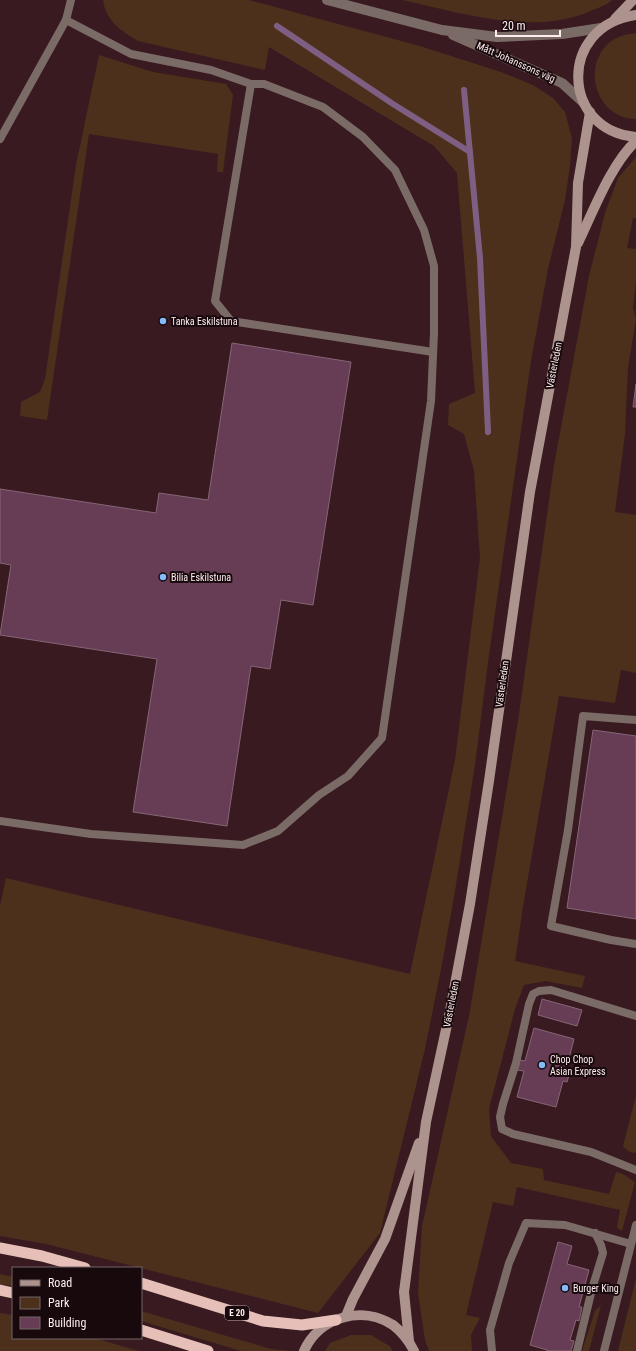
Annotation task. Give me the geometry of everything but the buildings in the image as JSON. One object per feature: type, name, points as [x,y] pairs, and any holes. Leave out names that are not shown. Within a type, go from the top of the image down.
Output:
[{"type":"highway","points":[[0,1248],[42,1256],[81,1267]]},
{"type":"highway","name":"E 20","points":[[142,1283],[263,1322],[302,1325],[341,1318]]},
{"type":"highway","points":[[0,1290],[12,1293]]},
{"type":"highway","points":[[142,1330],[208,1351]]},
{"type":"main road","points":[[613,21],[633,0]]},
{"type":"main road","points":[[636,15],[613,21],[601,28],[587,44],[579,65],[579,86],[584,103],[590,112],[607,128],[628,136],[636,137]]},
{"type":"main road","name":"Västerleden","points":[[409,1341],[404,1292],[426,1122],[450,1012],[470,904],[530,492],[576,247],[578,183],[590,112]]},
{"type":"main road","name":"Västerleden","points":[[576,247],[605,187],[628,149],[636,141]]},
{"type":"main road","name":"Västerleden","points":[[341,1318],[353,1300],[385,1239],[426,1122]]},
{"type":"main road","points":[[304,1351],[312,1337],[322,1328],[341,1318],[360,1315],[383,1320],[397,1329],[409,1341],[414,1351]]},
{"type":"street","name":"Mått Johanssons väg","points":[[328,0],[442,30],[497,37],[562,34],[601,28]]},
{"type":"street","name":"Mått Johanssons väg","points":[[442,30],[562,82],[584,103]]},
{"type":"lane","points":[[0,139],[66,20],[71,0]]},
{"type":"lane","points":[[0,821],[91,834],[243,845],[278,831],[319,795],[348,776],[382,738],[431,401],[434,266],[424,230],[394,170],[363,137],[323,107],[264,84],[251,84],[211,70],[131,54],[66,20]]},
{"type":"lane","points":[[251,84],[215,301],[231,321],[433,352]]},
{"type":"lane","points":[[636,720],[583,716],[568,830],[551,926],[611,940],[636,944]]},
{"type":"lane","points":[[636,1016],[551,990],[539,991],[533,994],[529,1004],[516,1063],[500,1117],[502,1129],[513,1134],[591,1152],[636,1170]]},
{"type":"lane","points":[[492,1349],[490,1330],[509,1263],[526,1223],[565,1225],[631,1244]]},
{"type":"lane","points":[[604,1351],[636,1225]]},
{"type":"lane","points":[[577,1351],[592,1289],[603,1253],[594,1233]]},
{"type":"green space","points":[[103,0],[249,0],[420,46],[501,72],[533,85],[553,98],[565,112],[572,138],[565,200],[548,269],[531,361],[489,655],[475,765],[443,959],[425,1049],[380,1233],[318,1313],[142,1268],[142,1267],[137,1267],[46,1244],[0,1236],[0,906],[6,878],[410,974],[455,760],[480,558],[474,471],[464,434],[448,425],[449,404],[475,393],[457,173],[434,146],[269,47],[265,70],[138,41],[115,25],[107,14]]},
{"type":"green space","points":[[402,0],[612,0],[601,7],[571,18],[547,22],[523,22],[474,16]]},
{"type":"green space","points":[[636,33],[636,119],[622,117],[611,110],[603,101],[597,90],[595,77],[596,65],[601,52],[610,42],[616,38]]},
{"type":"green space","points":[[99,55],[153,72],[226,84],[233,95],[223,172],[217,172],[218,154],[89,134],[47,420],[20,416],[21,402],[40,392],[45,379],[76,165]]},
{"type":"green space","points":[[636,157],[636,218],[633,218],[627,248],[636,249],[636,280],[633,308],[636,319],[628,368],[625,434],[615,512],[636,515],[636,673],[621,670],[615,703],[559,696],[515,961],[585,976],[582,988],[546,981],[524,985],[515,1009],[489,1109],[491,1136],[511,1163],[543,1169],[544,1180],[609,1194],[616,1172],[623,1174],[635,1182],[622,1231],[617,1228],[620,1210],[517,1187],[513,1206],[493,1202],[466,1315],[480,1318],[471,1335],[472,1351],[429,1351],[425,1340],[418,1293],[422,1226],[469,1016],[518,721],[554,465],[589,276],[605,213],[618,178]]},
{"type":"green space","points":[[636,1096],[636,1152],[634,1153],[628,1151],[623,1146]]},
{"type":"green space","points":[[0,1274],[12,1277],[12,1286],[0,1284]]},
{"type":"green space","points":[[636,1279],[636,1351],[618,1351]]},
{"type":"green space","points":[[601,1305],[589,1351],[582,1351],[595,1311]]},
{"type":"green space","points":[[142,1311],[271,1349],[292,1351],[241,1351],[142,1321]]},
{"type":"green space","points":[[0,1313],[12,1315],[12,1339],[97,1339],[139,1351],[0,1351]]},
{"type":"green space","points":[[351,1335],[371,1335],[391,1347],[392,1351],[325,1351],[330,1343]]},
{"type":"waterway","points":[[277,26],[393,104],[470,152]]},
{"type":"waterway","points":[[464,90],[480,258],[488,432]]},
{"type":"place","name":"Tanka Eskilstuna","points":[[163,321]]},
{"type":"place","name":"Bilia Eskilstuna","points":[[163,577]]},
{"type":"place","name":"Chop Chop Asian Express","points":[[542,1065]]},
{"type":"place","name":"Burger King","points":[[565,1288]]}]
